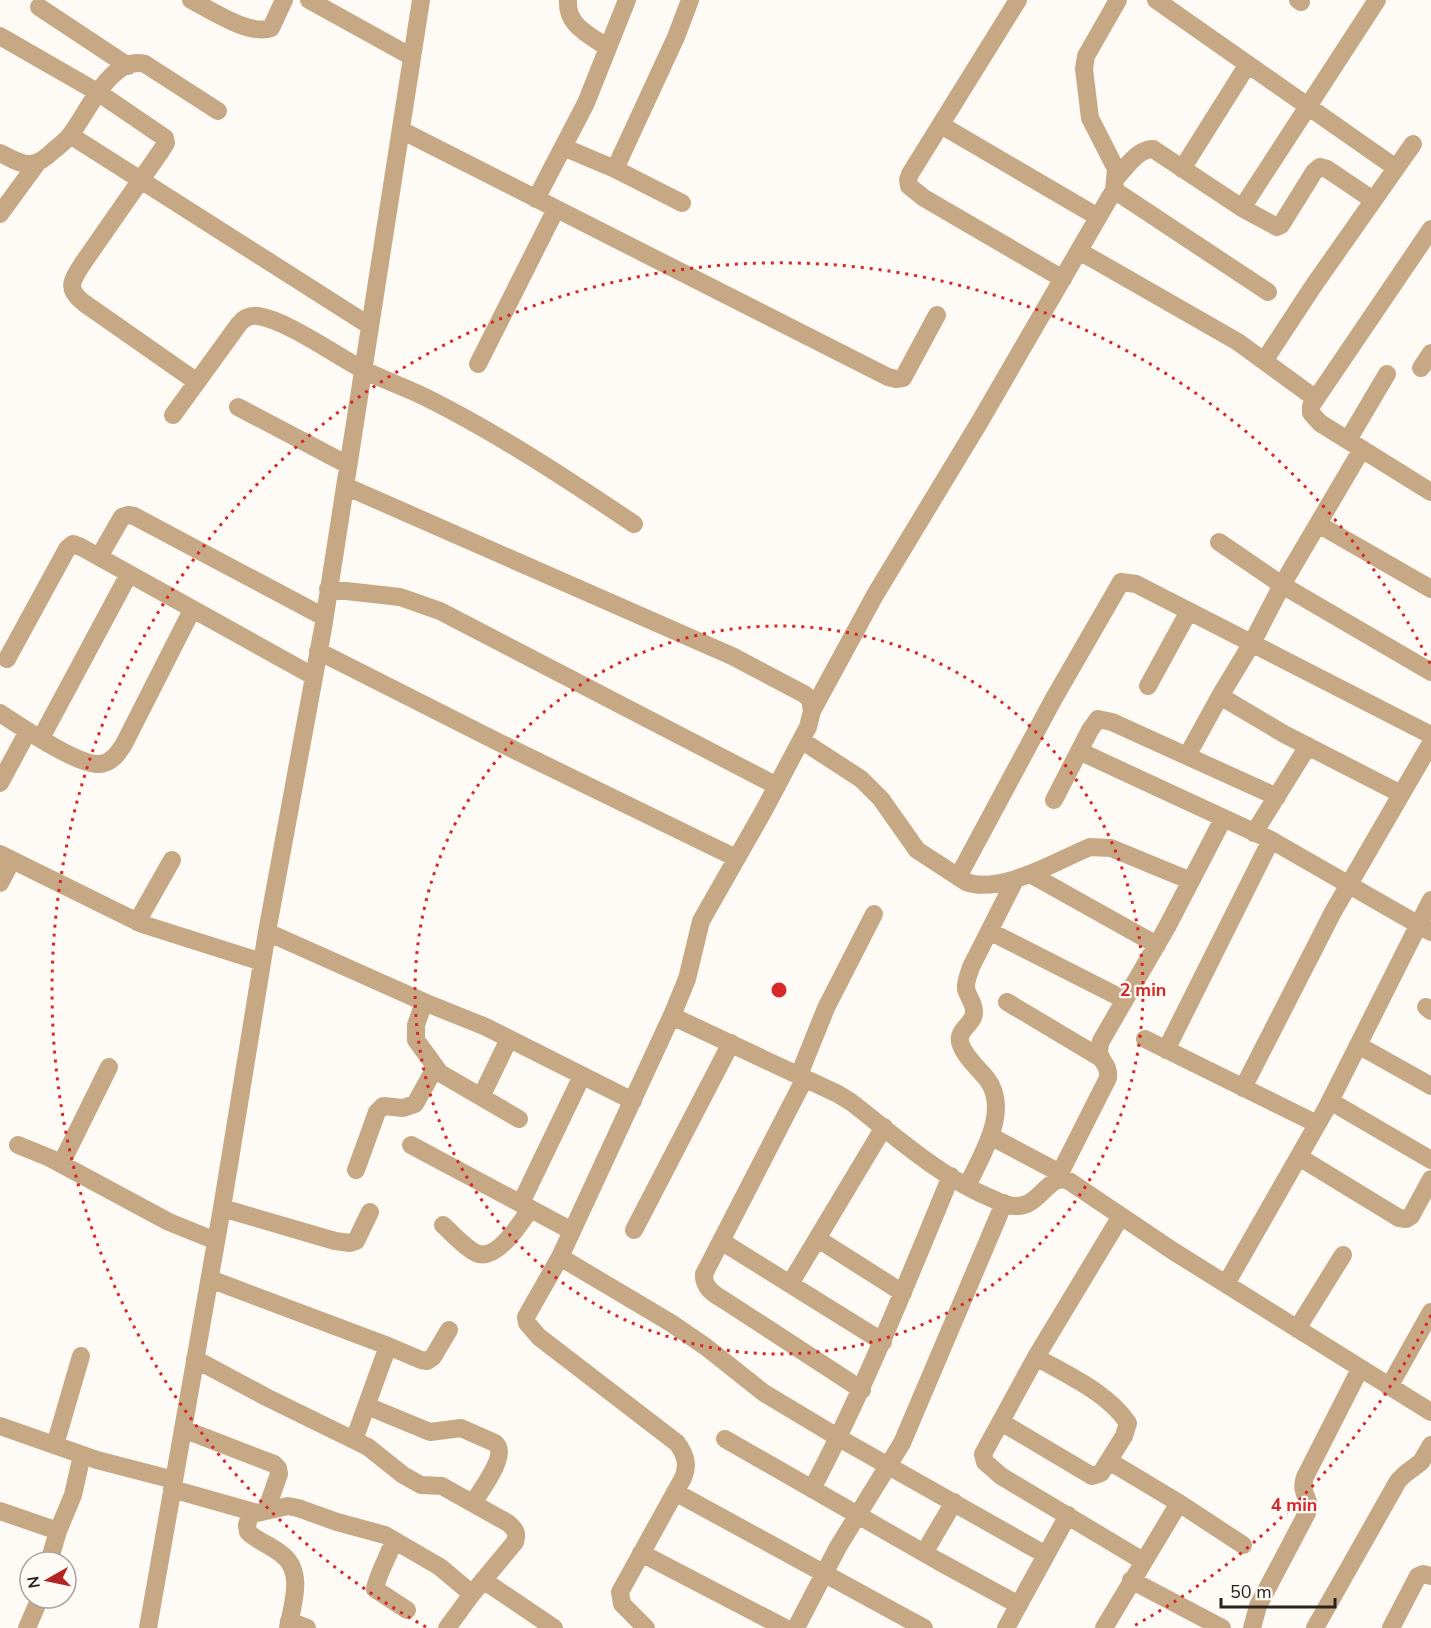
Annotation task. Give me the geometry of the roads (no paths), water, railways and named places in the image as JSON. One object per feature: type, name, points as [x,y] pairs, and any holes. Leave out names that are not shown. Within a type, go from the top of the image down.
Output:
[{"type":"street","points":[[191,0],[248,28],[265,30],[271,28],[285,0]]},
{"type":"street","points":[[309,0],[412,57]]},
{"type":"street","points":[[148,1628],[210,1279],[267,932],[324,617],[421,0]]},
{"type":"street","points":[[568,0],[573,23],[608,48]]},
{"type":"street","points":[[536,199],[586,103],[627,0]]},
{"type":"street","points":[[615,169],[676,37],[690,0]]},
{"type":"street","points":[[1018,0],[908,180],[909,186],[924,198],[1063,279]]},
{"type":"street","points":[[1118,0],[1086,56],[1084,69],[1090,118],[1113,161],[1115,184],[1268,292]]},
{"type":"street","points":[[1156,0],[1396,168]]},
{"type":"street","points":[[1242,208],[1377,0]]},
{"type":"street","points":[[39,7],[128,66]]},
{"type":"street","points":[[0,36],[99,93],[165,138],[166,143],[83,263],[73,280],[72,291],[84,303],[197,382]]},
{"type":"street","points":[[0,153],[25,164],[38,162],[48,156],[70,135],[114,73],[138,62],[145,64],[218,111]]},
{"type":"street","points":[[1182,170],[1248,64]]},
{"type":"street","points":[[941,125],[1098,217]]},
{"type":"street","points":[[401,130],[896,379],[903,378],[909,370],[938,315]]},
{"type":"street","points":[[70,135],[370,326]]},
{"type":"street","points":[[1264,361],[1314,285],[1413,144]]},
{"type":"street","points":[[563,147],[615,169],[682,203]]},
{"type":"street","points":[[643,1627],[627,1611],[620,1598],[620,1592],[686,1472],[685,1455],[677,1443],[538,1337],[527,1323],[526,1317],[560,1257],[673,1013],[687,978],[701,921],[777,786],[808,727],[812,711],[876,595],[1063,279],[1115,184],[1139,153],[1146,149],[1153,149],[1269,225],[1277,227],[1281,225],[1314,172],[1320,167],[1327,169],[1373,200]]},
{"type":"street","points":[[0,214],[38,162]]},
{"type":"street","points":[[478,364],[556,209]]},
{"type":"street","points":[[1429,487],[1355,445],[1314,418],[1311,406],[1431,229]]},
{"type":"street","points":[[1079,251],[1238,342],[1316,399]]},
{"type":"street","points":[[173,415],[238,324],[250,316],[268,318],[363,369],[427,398],[568,480],[634,524]]},
{"type":"street","points":[[1187,756],[1318,524],[1387,374]]},
{"type":"street","points":[[238,407],[348,465]]},
{"type":"street","points":[[345,486],[732,656],[804,694],[810,699],[812,711]]},
{"type":"street","points":[[99,557],[122,517],[134,516],[324,617]]},
{"type":"street","points":[[1318,524],[1431,589]]},
{"type":"street","points":[[1219,542],[1282,585],[1431,672]]},
{"type":"street","points":[[6,659],[68,549],[73,544],[314,676]]},
{"type":"street","points":[[0,783],[34,734],[129,574]]},
{"type":"street","points":[[958,877],[1002,793],[1121,582],[1136,584],[1431,735]]},
{"type":"street","points":[[328,589],[400,597],[440,611],[777,786]]},
{"type":"street","points":[[0,713],[87,762],[100,764],[109,762],[117,755],[192,610]]},
{"type":"street","points":[[1148,686],[1189,611]]},
{"type":"street","points":[[318,651],[736,858]]},
{"type":"street","points":[[1220,696],[1308,746],[1401,794]]},
{"type":"street","points":[[1054,800],[1098,719],[1112,722],[1277,796]]},
{"type":"street","points":[[801,740],[861,779],[881,799],[917,850],[958,877],[975,885],[1023,877],[1090,847],[1099,846],[1111,848],[1191,881]]},
{"type":"street","points":[[1243,1088],[1348,886],[1431,743]]},
{"type":"street","points":[[1254,832],[1308,746]]},
{"type":"street","points":[[1079,751],[1271,840],[1425,928]]},
{"type":"street","points":[[673,1013],[676,1018],[731,1042],[851,1102],[929,1162],[967,1186],[1004,1203],[1016,1206],[1026,1205],[1036,1200],[1059,1176],[1108,1078],[1109,1070],[1098,1050],[1101,1041],[1157,945],[1222,819]]},
{"type":"street","points":[[1166,1050],[1271,840]]},
{"type":"street","points":[[0,883],[6,857],[137,922],[262,962]]},
{"type":"street","points":[[137,922],[172,860]]},
{"type":"street","points":[[967,1186],[990,1136],[996,1108],[993,1088],[965,1052],[959,1040],[960,1034],[974,1017],[966,988],[967,982],[971,967],[989,931],[1023,877]]},
{"type":"street","points":[[1023,877],[1157,945]]},
{"type":"street","points":[[1226,1284],[1425,928],[1431,900]]},
{"type":"street","points":[[862,1390],[710,1291],[704,1274],[802,1077],[826,1008],[874,914]]},
{"type":"street","points":[[989,931],[1125,1000]]},
{"type":"street","points":[[267,932],[486,1027],[633,1101]]},
{"type":"street","points":[[424,1002],[416,1024],[416,1040],[435,1068],[519,1119]]},
{"type":"street","points":[[1007,1002],[1100,1057]]},
{"type":"street","points":[[481,1097],[509,1039]]},
{"type":"street","points":[[1145,1040],[1317,1124]]},
{"type":"street","points":[[634,1230],[731,1042]]},
{"type":"street","points":[[1358,1045],[1431,1086]]},
{"type":"street","points":[[61,1164],[109,1067]]},
{"type":"street","points":[[356,1170],[377,1112],[383,1106],[403,1108],[415,1104],[435,1068]]},
{"type":"street","points":[[443,1226],[476,1253],[487,1254],[498,1249],[520,1224],[582,1076]]},
{"type":"street","points":[[1330,1101],[1431,1160]]},
{"type":"street","points":[[790,1284],[884,1127]]},
{"type":"street","points":[[990,1136],[1069,1181],[1226,1284],[1431,1412]]},
{"type":"street","points":[[18,1145],[61,1164],[169,1222],[216,1241]]},
{"type":"street","points":[[411,1145],[572,1231]]},
{"type":"street","points":[[1299,1157],[1399,1218],[1406,1219],[1411,1216],[1431,1179]]},
{"type":"street","points":[[812,1489],[862,1390],[951,1176]]},
{"type":"street","points":[[796,1628],[823,1575],[889,1465],[911,1423],[1004,1203]]},
{"type":"street","points":[[222,1208],[350,1244],[356,1240],[370,1212]]},
{"type":"street","points":[[1121,1216],[1036,1357],[983,1454],[985,1462],[1001,1476],[1143,1561]]},
{"type":"street","points":[[818,1239],[903,1293]]},
{"type":"street","points":[[721,1241],[883,1342]]},
{"type":"street","points":[[1297,1329],[1343,1255]]},
{"type":"street","points":[[560,1257],[671,1323],[706,1347],[764,1393],[1046,1555]]},
{"type":"street","points":[[210,1279],[421,1360],[428,1361],[432,1357],[449,1330]]},
{"type":"street","points":[[1389,1387],[1431,1312]]},
{"type":"street","points":[[354,1440],[388,1346]]},
{"type":"street","points":[[55,1445],[81,1356]]},
{"type":"street","points":[[1001,1422],[1092,1476],[1101,1473],[1127,1429],[1128,1423],[1125,1418],[1092,1390],[1036,1357]]},
{"type":"street","points":[[195,1359],[354,1440],[380,1455],[412,1481],[421,1485],[442,1486],[508,1523],[517,1535],[515,1542],[477,1587],[447,1628]]},
{"type":"street","points":[[1252,1628],[1258,1606],[1309,1506],[1304,1494],[1305,1477],[1360,1369]]},
{"type":"street","points":[[367,1406],[430,1432],[461,1428],[500,1446],[498,1462],[473,1503]]},
{"type":"street","points":[[0,1426],[259,1512],[288,1506],[385,1535],[554,1628]]},
{"type":"street","points":[[183,1429],[274,1464],[278,1468],[279,1474],[259,1512],[247,1525],[248,1532],[280,1553],[294,1567],[295,1586],[288,1625],[307,1628]]},
{"type":"street","points":[[725,1439],[1019,1605]]},
{"type":"street","points":[[1315,1628],[1398,1481],[1421,1462],[1431,1445]]},
{"type":"street","points":[[52,1550],[73,1495],[82,1455]]},
{"type":"street","points":[[1109,1461],[1243,1545]]},
{"type":"street","points":[[675,1492],[823,1575],[924,1628]]},
{"type":"street","points":[[924,1553],[954,1502]]},
{"type":"street","points":[[1104,1628],[1179,1503]]},
{"type":"street","points":[[0,1511],[58,1531]]},
{"type":"street","points":[[1006,1628],[1068,1515]]},
{"type":"street","points":[[394,1540],[388,1559],[375,1584],[375,1589],[407,1610]]},
{"type":"street","points":[[641,1553],[785,1628]]},
{"type":"street","points":[[1391,1628],[1418,1576],[1423,1574],[1431,1576]]},
{"type":"street","points":[[1131,1580],[1222,1628]]},
{"type":"street","points":[[27,1628],[35,1610]]}]
